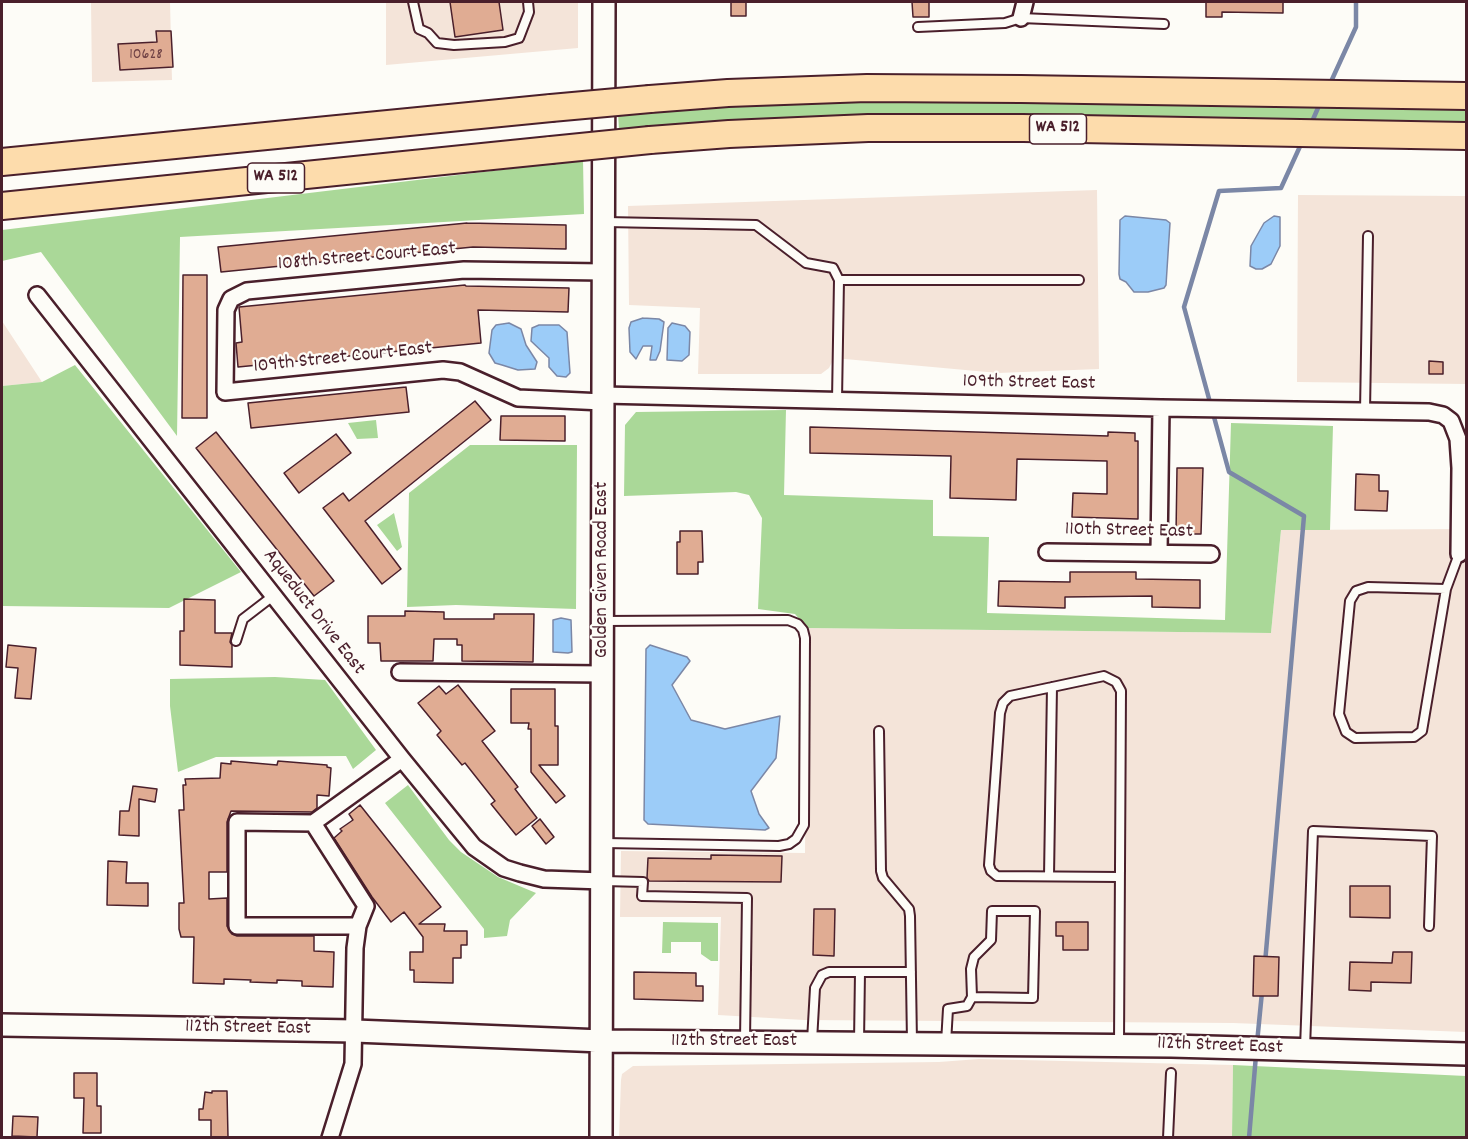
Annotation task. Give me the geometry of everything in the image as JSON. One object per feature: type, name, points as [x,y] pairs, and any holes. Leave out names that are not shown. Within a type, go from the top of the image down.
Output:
[{"type":"highway","name":"WA 512","points":[[2,162],[551,108],[728,93],[867,88],[1021,88],[1467,96]]},
{"type":"highway","name":"WA 512","points":[[2,206],[650,140],[729,134],[868,128],[1467,136]]},
{"type":"main road","name":"Golden Given Road East","points":[[601,1137],[604,2]]},
{"type":"main road","name":"112th Street East","points":[[2,1025],[355,1031],[602,1041],[1119,1045],[1467,1054]]},
{"type":"street","points":[[1021,18],[1025,2]]},
{"type":"street","name":"108th Street Court East","points":[[225,392],[226,310],[231,298],[248,291],[464,270],[603,272]]},
{"type":"street","name":"Aqueduct Drive East","points":[[37,295],[273,596],[396,764],[474,847],[504,868],[543,879],[603,881]]},
{"type":"street","name":"109th Street Court East","points":[[225,392],[443,370],[460,372],[518,398],[603,398]]},
{"type":"street","name":"109th Street East","points":[[603,398],[837,400],[1429,412],[1443,415],[1451,421],[1458,439],[1459,554]]},
{"type":"street","points":[[1160,552],[1161,408]]},
{"type":"street","name":"110th Street East","points":[[1047,552],[1211,554]]},
{"type":"street","points":[[400,672],[603,674]]},
{"type":"street","points":[[358,926],[237,926],[237,822],[313,823],[396,764]]},
{"type":"street","points":[[313,823],[366,906],[358,926],[355,948],[353,1064],[330,1137]]},
{"type":"lane","points":[[414,2],[419,29],[428,33],[437,43],[454,45],[505,42],[519,38],[529,12],[528,2]]},
{"type":"lane","points":[[918,27],[1005,23],[1021,18],[1164,24]]},
{"type":"lane","points":[[604,222],[756,225],[806,263],[833,268],[839,280],[837,400]]},
{"type":"lane","points":[[1365,411],[1368,236]]},
{"type":"lane","points":[[839,280],[1079,280]]},
{"type":"lane","points":[[1446,589],[1368,587],[1356,591],[1350,601],[1339,714],[1346,732],[1355,738],[1414,737],[1422,730],[1446,589],[1459,554]]},
{"type":"lane","points":[[236,641],[243,619],[273,596]]},
{"type":"lane","points":[[603,621],[788,620],[798,624],[803,630],[805,661],[804,825],[796,839],[789,844],[779,846],[603,843]]},
{"type":"lane","points":[[1119,877],[997,876],[991,871],[989,865],[1000,713],[1003,703],[1011,696],[1104,676],[1116,682],[1121,691],[1119,1045]]},
{"type":"lane","points":[[1049,876],[1052,687]]},
{"type":"lane","points":[[879,731],[881,871],[883,878],[909,909],[912,1043]]},
{"type":"lane","points":[[1305,1050],[1313,831],[1432,836],[1429,926]]},
{"type":"lane","points":[[603,881],[643,882],[642,896],[747,898],[746,1042]]},
{"type":"lane","points":[[946,1044],[948,1009],[967,1006],[972,997],[974,957],[992,940],[992,910],[1035,911],[1033,998],[972,997]]},
{"type":"lane","points":[[812,1043],[817,981],[822,975],[829,972],[911,972]]},
{"type":"lane","points":[[859,1043],[860,972]]},
{"type":"lane","points":[[1168,1137],[1170,1073]]},
{"type":"shaded area","points":[[91,2],[170,2],[172,80],[92,82]]},
{"type":"shaded area","points":[[386,2],[578,2],[578,48],[386,65]]},
{"type":"shaded area","points":[[1097,190],[1099,369],[998,373],[834,358],[829,368],[821,374],[698,374],[700,308],[629,305],[628,206]]},
{"type":"shaded area","points":[[1298,195],[1466,196],[1466,384],[1297,382]]},
{"type":"shaded area","points":[[2,321],[42,382],[2,386]]},
{"type":"shaded area","points":[[1466,529],[1466,1032],[1233,1023],[804,1020],[718,1015],[721,917],[620,917],[621,851],[805,853],[807,628],[1271,633],[1281,530]]},
{"type":"shaded area","points":[[979,1059],[1233,1065],[1232,1137],[619,1138],[622,1074],[633,1066],[939,1062]]},
{"type":"green space","points":[[913,99],[1466,109],[1466,124],[747,122],[619,130],[618,113],[737,104]]},
{"type":"green space","points":[[583,160],[584,214],[180,237],[177,436],[41,252],[2,261],[2,230]]},
{"type":"green space","points":[[75,365],[241,572],[169,608],[2,606],[2,386],[42,382]]},
{"type":"green space","points":[[786,410],[784,495],[933,500],[933,536],[989,537],[987,613],[1225,620],[1231,423],[1333,426],[1330,530],[1281,530],[1271,633],[807,628],[795,614],[758,609],[762,518],[749,495],[736,492],[624,496],[625,425],[636,412]]},
{"type":"green space","points":[[376,420],[378,438],[357,439],[348,423]]},
{"type":"green space","points":[[470,445],[577,445],[576,609],[456,605],[407,607],[409,493]]},
{"type":"green space","points":[[394,513],[402,547],[397,551],[377,525]]},
{"type":"green space","points":[[275,677],[325,680],[376,750],[353,769],[346,756],[216,757],[178,772],[170,706],[170,679]]},
{"type":"green space","points":[[408,785],[449,840],[461,852],[498,877],[536,893],[510,920],[507,936],[484,938],[484,929],[385,803]]},
{"type":"green space","points":[[663,922],[718,923],[718,961],[711,961],[701,954],[701,942],[671,942],[671,953],[662,953]]},
{"type":"green space","points":[[1233,1065],[1466,1076],[1466,1137],[1232,1137]]},
{"type":"water","points":[[1125,216],[1166,220],[1170,223],[1164,288],[1148,292],[1134,292],[1126,282],[1120,279],[1120,220]]},
{"type":"water","points":[[1274,216],[1280,217],[1280,246],[1271,264],[1262,269],[1256,269],[1250,266],[1251,246],[1264,223]]},
{"type":"water","points":[[643,318],[659,319],[664,322],[660,351],[656,360],[650,360],[652,346],[643,346],[636,359],[630,352],[631,322]]},
{"type":"water","points":[[509,323],[521,329],[526,345],[537,362],[535,369],[518,370],[495,363],[489,353],[492,330],[496,325]]},
{"type":"water","points":[[672,323],[685,326],[690,332],[689,355],[682,361],[667,360],[668,328]]},
{"type":"water","points":[[539,325],[559,325],[567,332],[570,373],[566,377],[557,376],[549,367],[549,358],[531,341],[532,328]]},
{"type":"water","points":[[561,618],[571,620],[572,652],[553,652],[553,620]]},
{"type":"water","points":[[650,645],[687,657],[690,661],[672,685],[691,720],[725,729],[780,716],[776,758],[751,791],[759,814],[769,828],[765,830],[648,824],[644,820],[646,649]]},
{"type":"building","points":[[450,2],[499,2],[503,30],[455,37]]},
{"type":"building","points":[[731,2],[746,2],[746,16],[731,16]]},
{"type":"building","points":[[912,2],[929,2],[929,17],[913,17]]},
{"type":"building","points":[[1206,2],[1283,2],[1283,13],[1222,12],[1222,17],[1206,17]]},
{"type":"building","points":[[156,31],[171,31],[173,67],[120,70],[118,44],[157,42]]},
{"type":"building","points":[[467,223],[566,225],[566,249],[473,247],[221,272],[218,247]]},
{"type":"building","points":[[183,275],[207,275],[207,418],[182,418]]},
{"type":"building","points":[[465,285],[569,288],[568,312],[478,310],[481,343],[238,367],[236,343],[242,342],[239,307]]},
{"type":"building","points":[[1429,361],[1443,362],[1443,374],[1429,374]]},
{"type":"building","points":[[406,387],[409,412],[251,428],[248,403]]},
{"type":"building","points":[[475,401],[491,420],[365,521],[401,569],[382,584],[323,508],[343,493],[349,501]]},
{"type":"building","points":[[501,416],[565,416],[565,441],[500,440]]},
{"type":"building","points":[[810,427],[1108,436],[1108,432],[1135,433],[1135,441],[1138,441],[1138,519],[1072,517],[1073,493],[1107,494],[1107,461],[1017,459],[1016,500],[950,498],[951,456],[810,453]]},
{"type":"building","points":[[216,432],[334,581],[314,596],[196,448]]},
{"type":"building","points":[[336,434],[351,453],[299,493],[284,473]]},
{"type":"building","points":[[1177,468],[1203,468],[1201,534],[1176,534]]},
{"type":"building","points":[[1356,474],[1379,475],[1379,491],[1388,491],[1387,511],[1355,510]]},
{"type":"building","points":[[680,531],[702,531],[703,562],[698,562],[698,574],[677,574],[677,542],[680,542]]},
{"type":"building","points":[[1070,572],[1136,572],[1136,579],[1200,580],[1200,608],[1152,607],[1152,596],[1065,597],[1065,608],[998,606],[999,581],[1070,582]]},
{"type":"building","points":[[184,599],[215,600],[215,633],[232,633],[230,642],[232,667],[180,665],[180,631],[184,631]]},
{"type":"building","points":[[405,611],[444,612],[444,619],[494,619],[494,614],[534,614],[533,662],[462,661],[462,645],[457,645],[457,639],[434,639],[433,661],[381,661],[380,643],[368,643],[368,616],[405,616]]},
{"type":"building","points":[[8,645],[36,648],[31,699],[15,698],[18,668],[6,667]]},
{"type":"building","points":[[458,685],[495,731],[482,741],[518,787],[515,789],[537,818],[516,835],[491,804],[495,801],[465,763],[462,765],[437,735],[441,731],[418,703],[439,686],[446,694]]},
{"type":"building","points":[[511,689],[555,689],[558,765],[539,765],[565,796],[556,803],[531,772],[529,723],[511,723]]},
{"type":"building","points":[[231,761],[277,765],[278,761],[327,765],[331,768],[329,796],[317,795],[317,808],[312,812],[231,811],[227,822],[227,872],[209,872],[209,899],[227,898],[227,926],[232,934],[237,936],[314,936],[314,951],[334,952],[333,987],[302,986],[302,981],[277,980],[277,983],[224,979],[224,984],[193,983],[194,937],[181,937],[179,929],[179,903],[184,903],[179,810],[184,810],[183,785],[186,785],[185,779],[220,778],[221,763],[231,764]]},
{"type":"building","points":[[133,786],[157,789],[155,802],[139,799],[139,836],[119,835],[120,811],[129,811]]},
{"type":"building","points":[[360,805],[441,907],[419,924],[445,924],[444,931],[467,931],[467,945],[461,945],[461,958],[453,958],[453,983],[414,982],[414,970],[410,970],[410,952],[423,952],[423,937],[404,912],[391,922],[334,838],[342,831],[340,829],[353,820],[349,814]]},
{"type":"building","points":[[540,819],[554,837],[546,844],[532,826]]},
{"type":"building","points":[[711,855],[782,856],[781,882],[649,881],[647,878],[648,858],[711,859]]},
{"type":"building","points":[[108,861],[127,862],[126,883],[148,883],[148,906],[107,905]]},
{"type":"building","points":[[1350,886],[1390,886],[1390,918],[1350,917]]},
{"type":"building","points":[[814,909],[835,909],[834,956],[813,955]]},
{"type":"building","points":[[1056,922],[1088,922],[1088,950],[1063,950],[1063,936],[1056,936]]},
{"type":"building","points":[[1393,952],[1412,952],[1411,983],[1371,982],[1371,991],[1349,990],[1350,962],[1392,963]]},
{"type":"building","points":[[1254,956],[1279,957],[1278,996],[1253,996]]},
{"type":"building","points":[[634,972],[696,973],[696,986],[703,986],[703,1001],[634,999]]},
{"type":"building","points":[[74,1073],[97,1073],[97,1106],[101,1106],[101,1133],[83,1133],[84,1098],[74,1098]]},
{"type":"building","points":[[212,1091],[227,1091],[228,1137],[211,1137],[211,1120],[199,1120],[199,1109],[203,1109],[205,1092],[212,1093]]},
{"type":"building","points":[[13,1116],[38,1117],[37,1137],[12,1136]]},
{"type":"waterway","points":[[1329,86],[1356,27],[1356,2]]},
{"type":"waterway","points":[[1311,124],[1321,101]]},
{"type":"waterway","points":[[1265,963],[1304,516],[1229,472],[1184,307],[1219,191],[1281,188],[1302,142]]},
{"type":"waterway","points":[[1257,1043],[1262,992]]},
{"type":"waterway","points":[[1249,1138],[1256,1055]]}]
